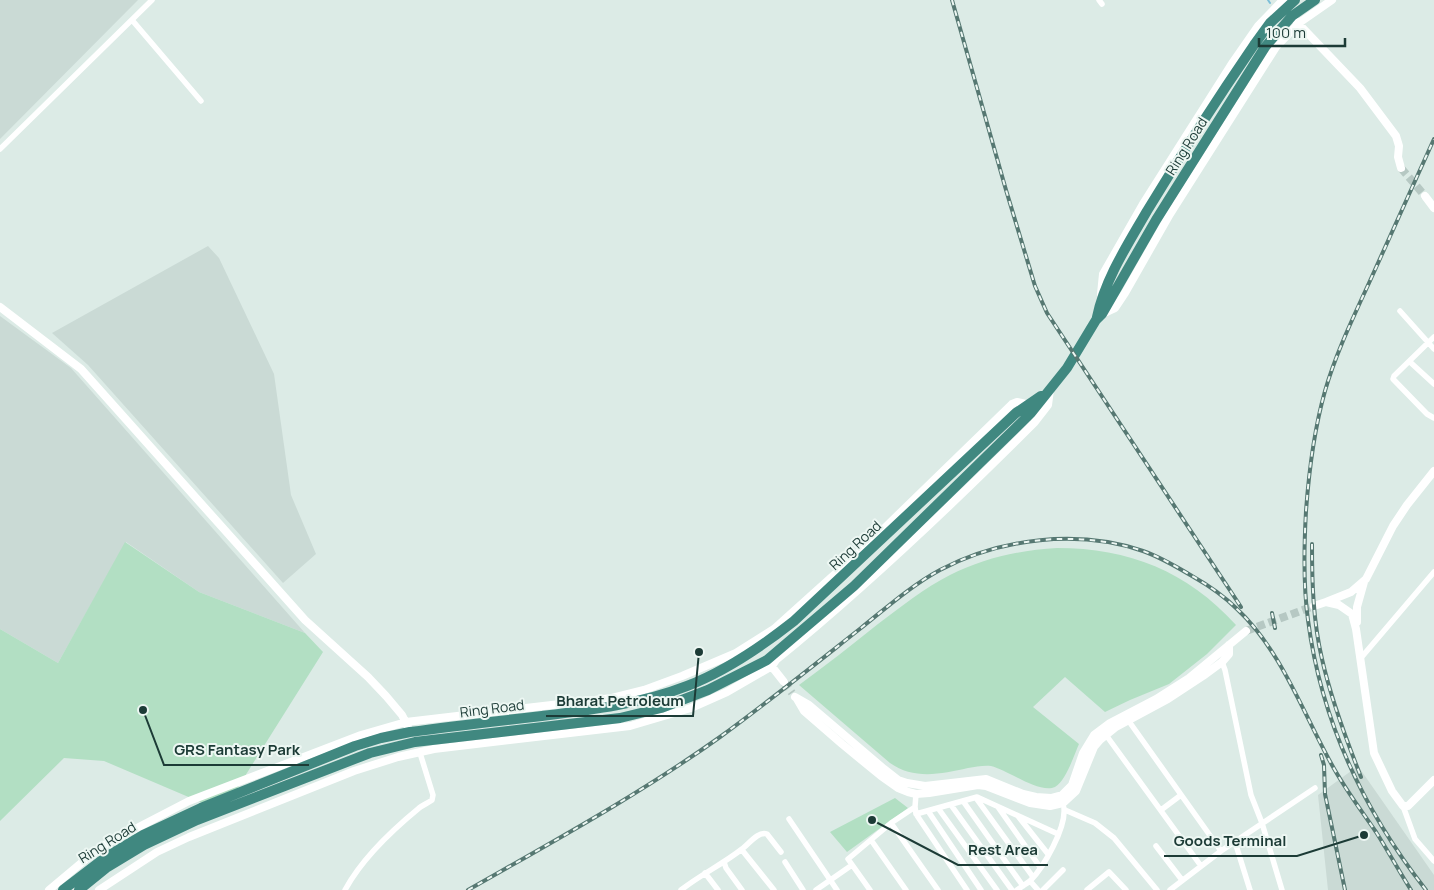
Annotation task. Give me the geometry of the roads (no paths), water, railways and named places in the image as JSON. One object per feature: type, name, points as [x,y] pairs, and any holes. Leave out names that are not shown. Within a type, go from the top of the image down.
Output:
[{"type":"highway","name":"Ring Road","points":[[1099,317],[1101,296],[1129,242],[1168,177],[1254,45],[1270,23],[1295,0]]},
{"type":"highway","name":"Ring Road","points":[[79,890],[106,868],[144,846],[197,820],[370,753],[415,742],[620,718],[660,708],[708,690],[769,663],[854,586],[1030,413],[1053,386],[1067,368],[1099,317],[1156,220],[1265,47],[1285,9],[1315,0]]},
{"type":"highway","name":"Ring Road","points":[[63,890],[122,846],[201,808],[355,746],[408,727],[616,706],[687,686],[724,668],[757,648],[794,621],[1026,404],[1053,386]]},
{"type":"street","points":[[0,149],[152,0]]},
{"type":"street","points":[[1285,9],[1332,0]]},
{"type":"street","points":[[1285,9],[1360,88],[1396,136],[1400,146],[1398,157],[1401,168]]},
{"type":"street","points":[[132,20],[201,101]]},
{"type":"street","points":[[1425,196],[1434,208]]},
{"type":"street","points":[[0,307],[81,370],[305,620],[368,677],[386,696],[408,727],[420,753],[433,795],[432,800],[410,816],[370,855],[358,868],[345,890]]},
{"type":"street","points":[[1400,311],[1434,349]]},
{"type":"street","points":[[1434,337],[1393,379],[1427,414],[1434,418]]},
{"type":"street","points":[[1410,362],[1434,384]]},
{"type":"street","points":[[1356,629],[1358,607],[1366,579],[1393,526],[1434,471]]},
{"type":"street","points":[[1360,659],[1434,572]]},
{"type":"street","points":[[1314,606],[1351,592],[1366,579]]},
{"type":"street","points":[[1326,602],[1339,605],[1352,614],[1356,629],[1374,753],[1392,791],[1403,806],[1415,839],[1434,860]]},
{"type":"street","points":[[1017,890],[1031,879],[1040,867],[1058,834],[1062,825],[1063,803],[1067,791],[1072,785],[1084,753],[1094,735],[1130,711],[1174,688],[1203,667],[1223,648],[1246,631]]},
{"type":"street","points":[[1157,890],[1114,838],[1063,803],[1051,798],[1023,794],[986,780],[925,786],[907,784],[898,780],[884,769],[809,705],[794,695],[804,711],[898,788],[916,794],[978,785],[986,786],[1030,803],[1050,806],[1063,803],[1076,791],[1094,747],[1106,735],[1128,720],[1184,690],[1222,662],[1229,654],[1229,645]]},
{"type":"street","points":[[1222,662],[1226,670],[1251,795],[1262,823],[1282,890]]},
{"type":"street","points":[[99,890],[157,852],[189,837],[354,771],[398,757],[434,749],[630,726],[690,708],[726,692],[769,663],[784,682]]},
{"type":"street","points":[[1128,720],[1221,851]]},
{"type":"street","points":[[49,890],[106,844],[188,801],[361,735],[408,727]]},
{"type":"street","points":[[1106,735],[1201,866]]},
{"type":"street","points":[[1403,806],[1408,806],[1434,780]]},
{"type":"street","points":[[1170,890],[1221,851],[1315,788]]},
{"type":"street","points":[[916,794],[916,811],[967,890]]},
{"type":"street","points":[[1161,810],[1181,795]]},
{"type":"street","points":[[870,890],[848,859],[891,823],[916,811],[928,811],[976,798],[1017,814],[1058,834]]},
{"type":"street","points":[[976,798],[1038,890]]},
{"type":"street","points":[[962,802],[1023,886]]},
{"type":"street","points":[[951,805],[1012,890]]},
{"type":"street","points":[[996,805],[1040,867]]},
{"type":"street","points":[[938,808],[997,890]]},
{"type":"street","points":[[928,811],[981,890]]},
{"type":"street","points":[[1017,814],[1048,854]]},
{"type":"street","points":[[789,819],[838,890]]},
{"type":"street","points":[[891,823],[938,890]]},
{"type":"street","points":[[680,890],[689,888],[705,873],[742,850],[760,834],[768,834],[781,852]]},
{"type":"street","points":[[870,840],[906,890]]},
{"type":"street","points":[[1235,842],[1250,890]]},
{"type":"street","points":[[1156,846],[1182,880]]},
{"type":"street","points":[[742,850],[774,890]]},
{"type":"street","points":[[724,862],[726,868],[740,887]]},
{"type":"street","points":[[785,862],[803,890]]},
{"type":"street","points":[[816,890],[852,865]]},
{"type":"street","points":[[1043,890],[1063,870]]},
{"type":"street","points":[[1087,890],[1108,872],[1126,890]]},
{"type":"street","points":[[705,873],[718,890]]},
{"type":"tunnel","points":[[1401,168],[1425,196]]},
{"type":"tunnel","points":[[1246,631],[1314,606]]},
{"type":"tunnel","points":[[784,682],[792,693]]},
{"type":"railway","points":[[952,0],[1035,286],[1047,313],[1241,607]]},
{"type":"railway","points":[[1426,890],[1383,829],[1349,763],[1335,729],[1314,657],[1306,606],[1304,551],[1312,450],[1329,377],[1351,323],[1434,139]]},
{"type":"railway","points":[[468,890],[596,816],[690,758],[808,670],[899,597],[940,570],[988,550],[1040,540],[1066,539],[1118,544],[1149,553],[1204,583],[1221,595],[1253,625],[1279,663],[1337,774],[1376,832],[1411,890]]},
{"type":"railway","points":[[1312,544],[1314,602],[1319,645],[1334,704],[1361,777]]},
{"type":"railway","points":[[1272,613],[1275,628]]},
{"type":"railway","points":[[1321,755],[1324,765],[1325,794],[1345,890]]},
{"type":"place","name":"Bharat Petroleum","points":[[699,652]]},
{"type":"place","name":"GRS Fantasy Park","points":[[143,710]]},
{"type":"place","name":"Rest Area","points":[[872,820]]},
{"type":"place","name":"Goods Terminal","points":[[1364,835]]}]
